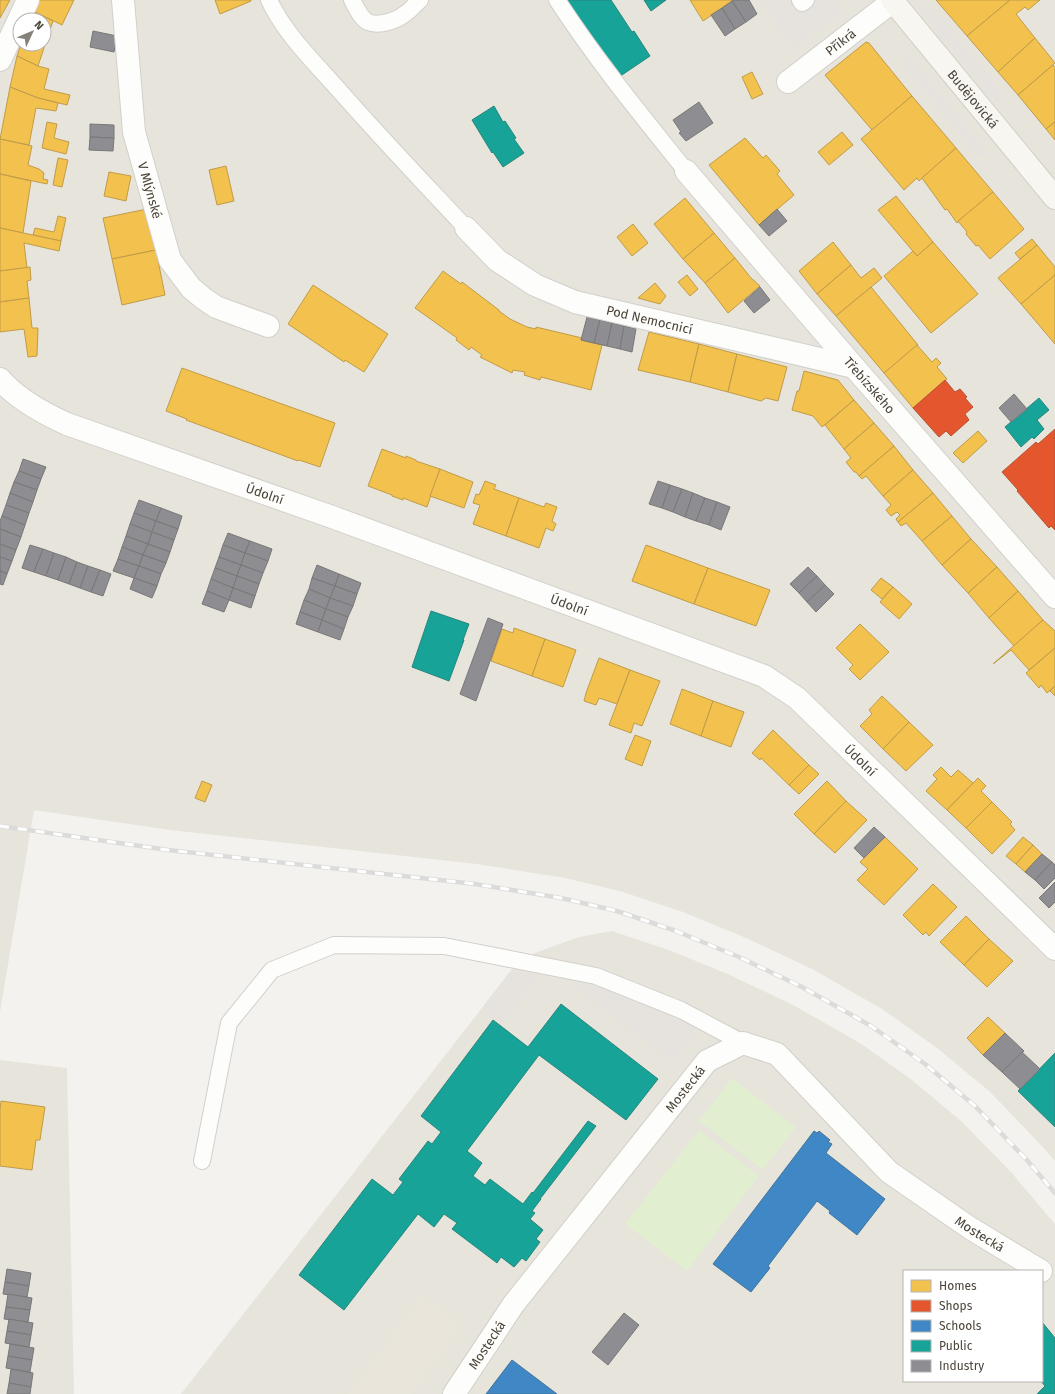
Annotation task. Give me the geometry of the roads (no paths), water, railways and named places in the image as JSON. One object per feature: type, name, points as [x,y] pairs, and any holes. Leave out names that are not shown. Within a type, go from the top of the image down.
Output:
[{"type":"main road","name":"Budějovická","points":[[892,1],[1055,198]]},
{"type":"street","points":[[0,60],[28,0]]},
{"type":"street","name":"V Mlýnské","points":[[124,0],[134,132],[170,260],[190,288],[216,307],[268,326]]},
{"type":"street","name":"Příkrá","points":[[788,82],[892,1]]},
{"type":"street","name":"Třebízského","points":[[686,171],[854,367],[1055,597]]},
{"type":"street","name":"Pod Nemocnicí","points":[[466,228],[497,260],[535,285],[575,302],[854,367]]},
{"type":"street","name":"Údolní","points":[[2,389],[67,424],[335,518],[764,676],[797,698],[1055,949]]},
{"type":"street","name":"Mostecká","points":[[454,1394],[513,1305],[707,1062],[743,1043],[777,1054],[889,1172],[970,1228],[1039,1270]]},
{"type":"street","name":"Mostecká","points":[[1043,1272],[1055,1280]]},
{"type":"lane","points":[[269,0],[294,41],[360,115],[466,228]]},
{"type":"lane","points":[[352,0],[362,16],[368,22],[378,24],[393,20],[406,14],[420,0]]},
{"type":"lane","points":[[557,0],[579,33],[686,171]]},
{"type":"lane","points":[[800,0],[802,3],[806,0]]},
{"type":"lane","points":[[202,1161],[229,1023],[272,970],[334,945],[444,946],[596,976],[681,1010],[743,1043]]},
{"type":"railway","points":[[0,826],[168,850],[475,884],[561,898],[617,911],[676,931],[739,957],[802,987],[871,1026],[925,1064],[975,1106],[1026,1159],[1055,1193]]}]
